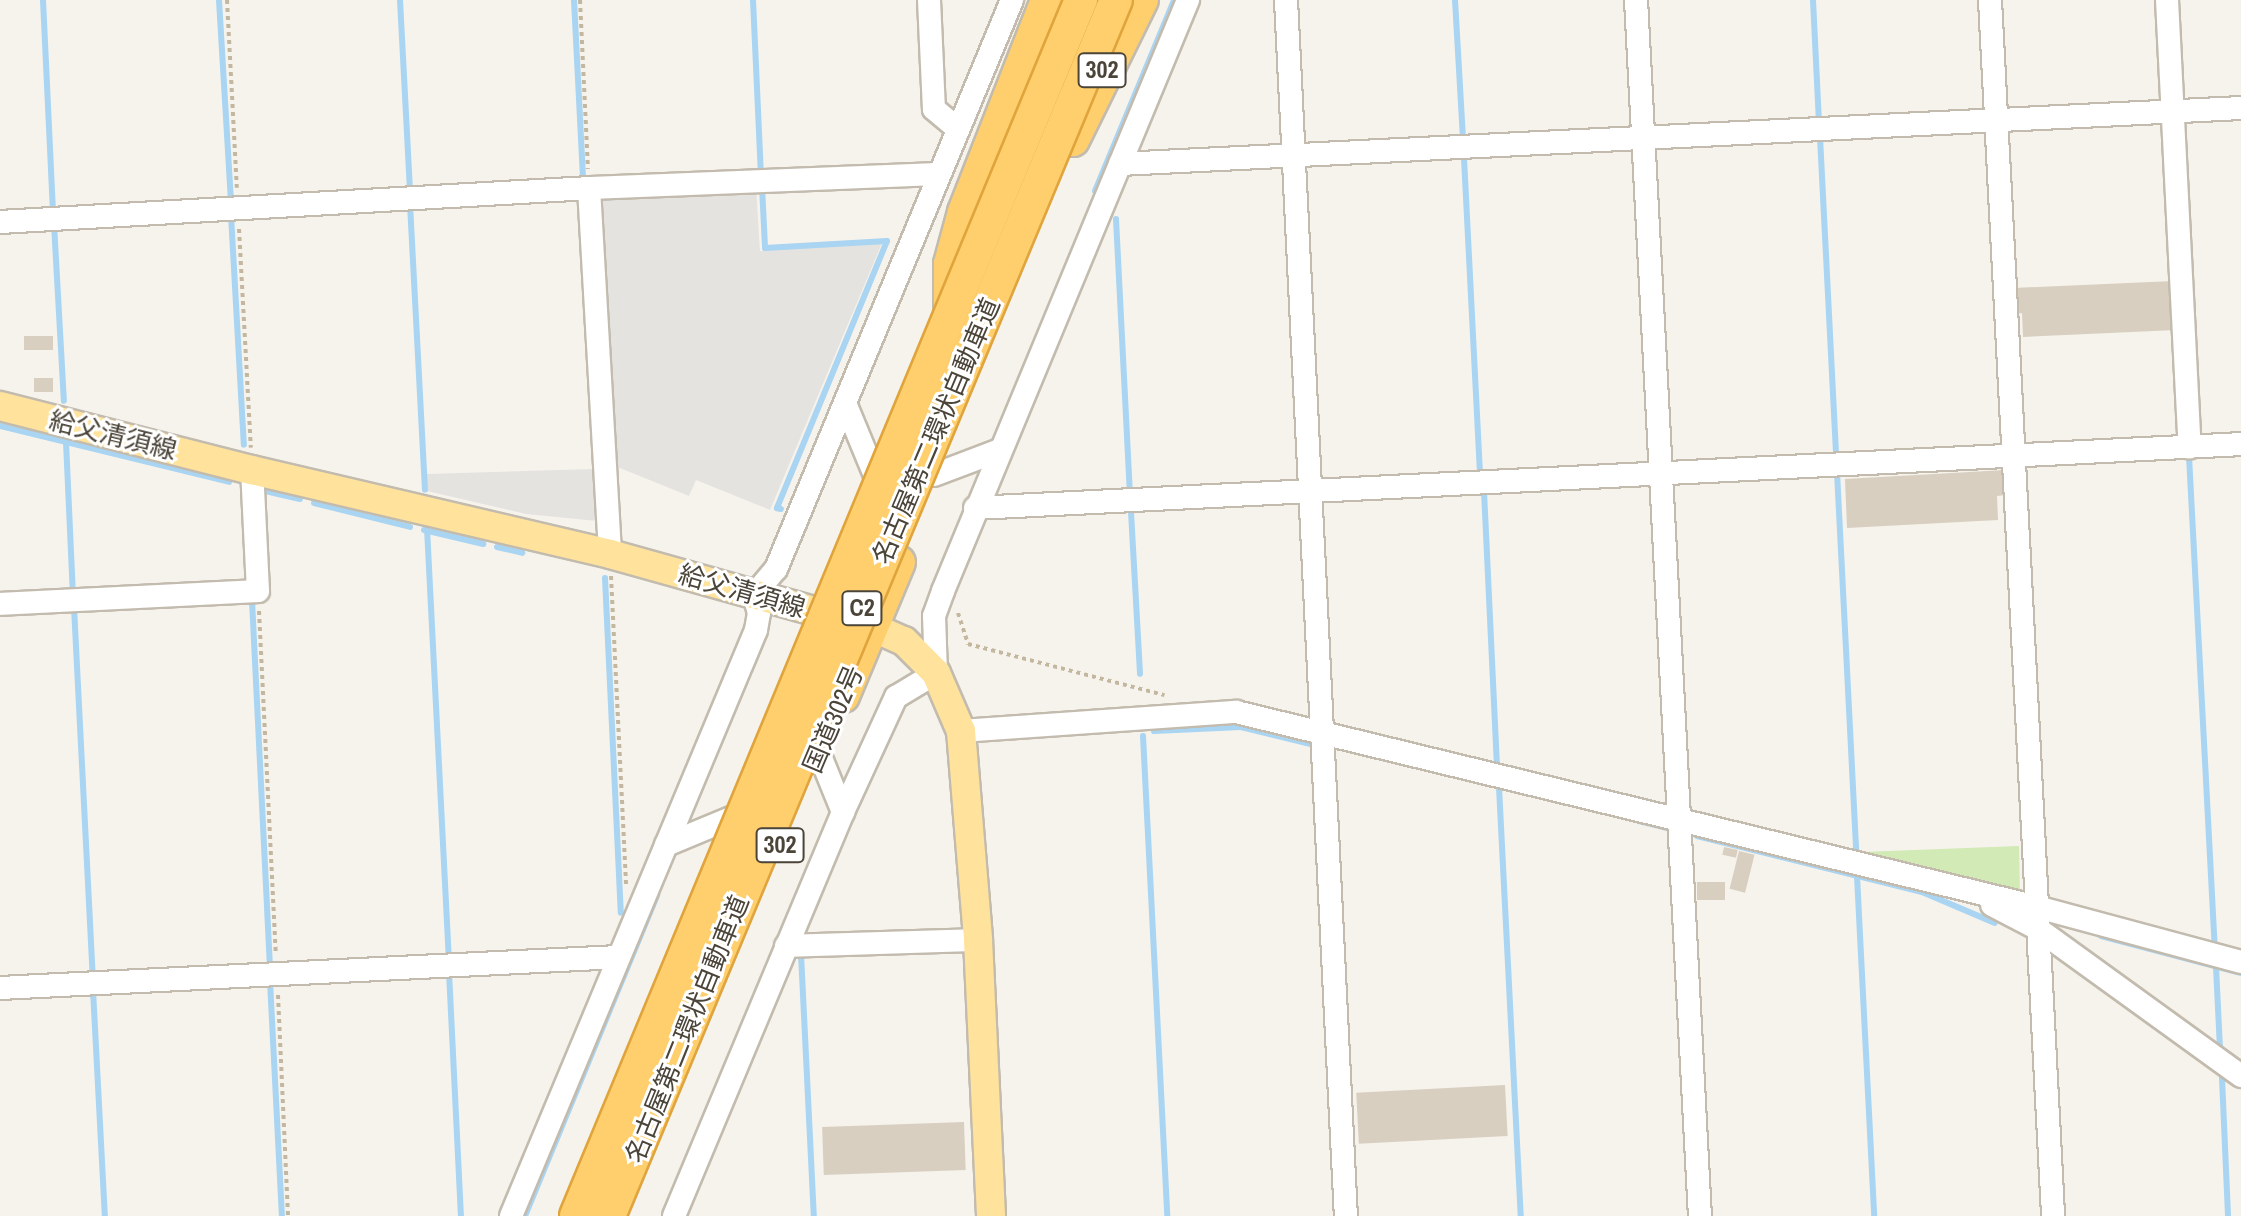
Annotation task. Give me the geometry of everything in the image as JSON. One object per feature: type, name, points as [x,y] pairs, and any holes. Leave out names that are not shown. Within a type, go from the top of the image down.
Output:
[{"type":"highway","points":[[961,407],[949,306],[954,244],[975,178],[1047,0]]},
{"type":"highway","name":"名古屋第二環状自動車道","points":[[576,1216],[1081,0]]},
{"type":"highway","name":"名古屋第二環状自動車道","points":[[609,1216],[1116,0]]},
{"type":"highway","name":"国道302号","points":[[626,1216],[1130,0]]},
{"type":"highway","points":[[1073,140],[1142,0]]},
{"type":"main road","name":"給父清須線","points":[[0,406],[252,470],[610,554],[872,627],[904,641],[936,673],[961,731],[978,940],[991,1216]]},
{"type":"street","points":[[929,0],[934,109],[957,128]]},
{"type":"street","points":[[511,1216],[756,630],[759,613],[754,595],[776,569],[1012,0]]},
{"type":"street","points":[[674,1216],[843,812],[896,697],[936,673],[934,616],[943,591],[1188,0]]},
{"type":"street","points":[[1286,0],[1346,1216]]},
{"type":"street","points":[[1636,0],[1700,1216]]},
{"type":"street","points":[[1990,0],[2053,1216]]},
{"type":"street","points":[[2167,0],[2190,447]]},
{"type":"street","points":[[1120,164],[2241,108]]},
{"type":"street","points":[[0,222],[589,188],[939,174]]},
{"type":"street","points":[[589,188],[610,554]]},
{"type":"street","points":[[845,403],[905,546]]},
{"type":"street","points":[[975,508],[2241,444]]},
{"type":"street","points":[[934,475],[1000,450]]},
{"type":"street","points":[[0,604],[258,591],[252,470]]},
{"type":"street","points":[[961,731],[1236,712],[1322,730],[1680,822],[1966,891],[2037,918],[2241,962]]},
{"type":"street","points":[[819,753],[843,812]]},
{"type":"street","points":[[666,845],[804,788]]},
{"type":"street","points":[[2037,918],[2241,1076]]},
{"type":"street","points":[[786,946],[978,940]]},
{"type":"street","points":[[0,988],[618,957]]},
{"type":"path","points":[[227,0],[252,470]]},
{"type":"path","points":[[580,0],[589,188]]},
{"type":"path","points":[[610,554],[628,933]]},
{"type":"path","points":[[258,591],[288,1216]]},
{"type":"path","points":[[943,591],[955,598],[968,644],[1173,697],[1197,714]]},
{"type":"green space","points":[[2019,846],[2020,897],[1862,852]]},
{"type":"shaded area","points":[[756,186],[760,251],[882,243],[770,510],[696,480],[689,496],[610,464],[596,194]]},
{"type":"shaded area","points":[[594,469],[597,521],[526,514],[427,491],[427,474]]},
{"type":"building","points":[[2173,281],[2176,330],[2023,337],[2022,313],[2016,314],[2014,288]]},
{"type":"building","points":[[24,336],[53,336],[53,350],[24,350]]},
{"type":"building","points":[[34,378],[53,378],[53,392],[34,392]]},
{"type":"building","points":[[2005,470],[2006,495],[1997,496],[1998,520],[1847,528],[1845,479]]},
{"type":"building","points":[[1724,847],[1738,850],[1736,858],[1722,855]]},
{"type":"building","points":[[1739,851],[1755,855],[1745,893],[1730,889]]},
{"type":"building","points":[[1697,882],[1725,882],[1725,900],[1697,900]]},
{"type":"building","points":[[1505,1085],[1508,1136],[1359,1144],[1356,1093]]},
{"type":"building","points":[[964,1122],[966,1170],[824,1175],[822,1127]]},
{"type":"waterway","points":[[43,0],[53,212]]},
{"type":"waterway","points":[[219,0],[231,201]]},
{"type":"waterway","points":[[400,0],[410,192]]},
{"type":"waterway","points":[[574,0],[583,179]]},
{"type":"waterway","points":[[753,0],[761,173]]},
{"type":"waterway","points":[[1095,191],[1174,0]]},
{"type":"waterway","points":[[1455,0],[1463,139]]},
{"type":"waterway","points":[[1813,0],[1819,122]]},
{"type":"waterway","points":[[1820,137],[1836,457]]},
{"type":"waterway","points":[[1464,158],[1480,476]]},
{"type":"waterway","points":[[762,186],[765,248],[887,241],[777,508],[781,509]]},
{"type":"waterway","points":[[410,204],[425,490]]},
{"type":"waterway","points":[[231,215],[244,445]]},
{"type":"waterway","points":[[1116,219],[1130,495]]},
{"type":"waterway","points":[[54,224],[64,401]]},
{"type":"waterway","points":[[0,426],[229,482]]},
{"type":"waterway","points":[[66,442],[73,594]]},
{"type":"waterway","points":[[2189,456],[2215,946]]},
{"type":"waterway","points":[[1837,472],[1856,853]]},
{"type":"waterway","points":[[261,490],[300,499]]},
{"type":"waterway","points":[[1484,491],[1497,766]]},
{"type":"waterway","points":[[314,503],[410,527]]},
{"type":"waterway","points":[[1131,512],[1140,674]]},
{"type":"waterway","points":[[427,528],[449,959]]},
{"type":"waterway","points":[[424,530],[483,544]]},
{"type":"waterway","points":[[497,547],[522,553]]},
{"type":"waterway","points":[[605,578],[621,913]]},
{"type":"waterway","points":[[252,600],[270,966]]},
{"type":"waterway","points":[[74,607],[93,977]]},
{"type":"waterway","points":[[1154,731],[1241,727],[1315,745],[1316,750]]},
{"type":"waterway","points":[[1143,736],[1167,1216]]},
{"type":"waterway","points":[[1499,787],[1521,1216]]},
{"type":"waterway","points":[[1639,821],[1671,829],[1672,833]]},
{"type":"waterway","points":[[1697,836],[1922,892],[1995,923]]},
{"type":"waterway","points":[[1857,876],[1874,1216]]},
{"type":"waterway","points":[[525,1216],[657,895]]},
{"type":"waterway","points":[[2101,936],[2241,973]]},
{"type":"waterway","points":[[801,954],[814,1216]]},
{"type":"waterway","points":[[2216,967],[2220,1048]]},
{"type":"waterway","points":[[449,972],[461,1216]]},
{"type":"waterway","points":[[267,981],[270,981],[282,1216]]},
{"type":"waterway","points":[[93,990],[105,1216]]},
{"type":"waterway","points":[[2222,1078],[2228,1216]]}]
